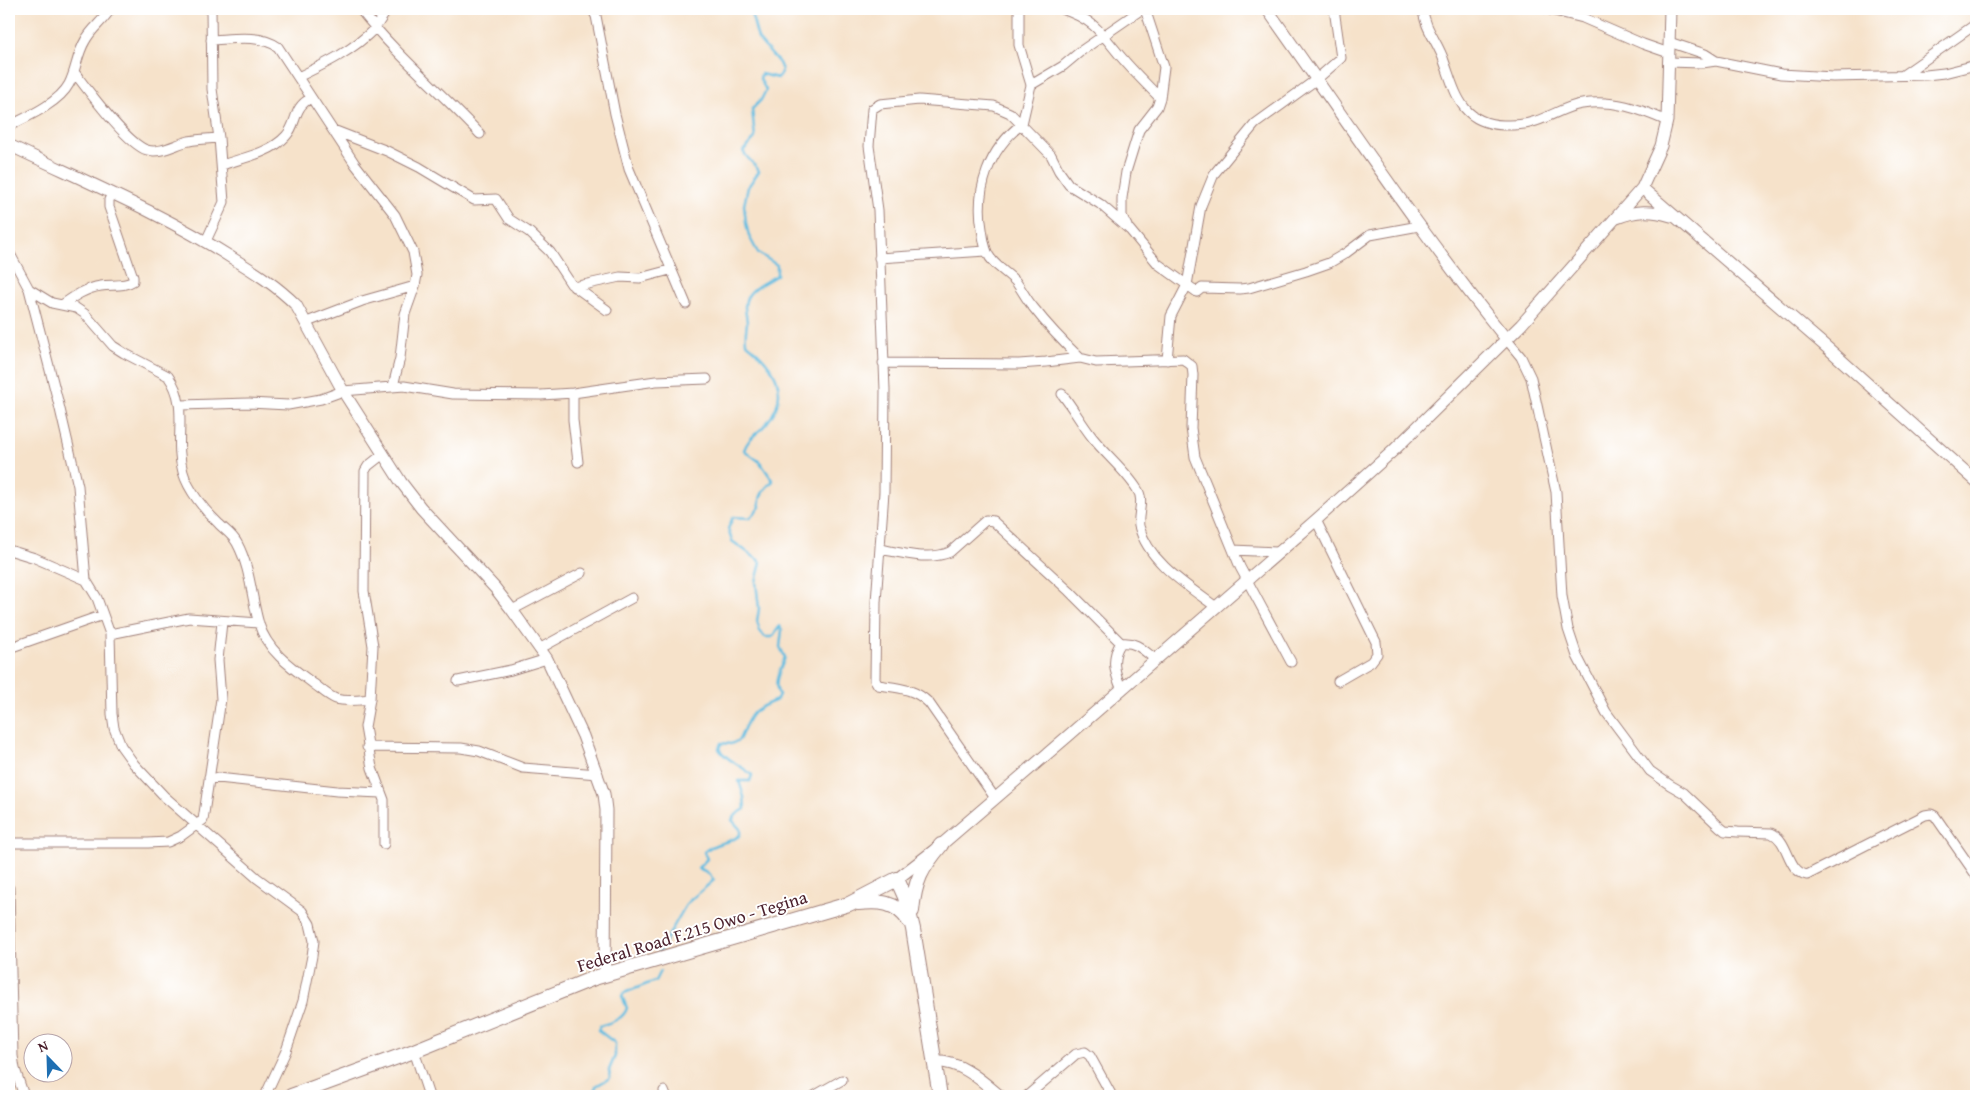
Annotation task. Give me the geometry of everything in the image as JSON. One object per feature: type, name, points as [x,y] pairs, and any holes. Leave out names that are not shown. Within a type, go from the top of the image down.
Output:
[{"type":"main road","points":[[912,924],[915,887],[920,874],[941,845]]},
{"type":"main road","name":"Federal Road F.215 Owo - Tegina","points":[[290,1096],[414,1051],[604,974],[849,904],[897,879]]},
{"type":"main road","points":[[897,879],[905,897],[912,924],[940,1096]]},
{"type":"main road","points":[[849,904],[875,902],[890,904],[898,908],[912,924]]},
{"type":"street","points":[[9,126],[46,106],[68,86],[86,38],[106,16],[109,11],[108,9]]},
{"type":"street","points":[[206,241],[224,202],[222,165],[212,89],[211,9]]},
{"type":"street","points":[[360,9],[375,28],[480,134]]},
{"type":"street","points":[[298,76],[338,57],[375,28],[388,9]]},
{"type":"street","points":[[592,9],[596,16],[625,155],[670,270],[686,304]]},
{"type":"street","points":[[1019,9],[1019,46],[1031,85],[1022,124],[1013,131],[992,158],[986,174],[979,208],[986,251],[995,263],[1015,281],[1035,310],[1080,358]]},
{"type":"street","points":[[1062,9],[1084,18],[1104,35],[1122,58],[1160,98]]},
{"type":"street","points":[[1031,85],[1063,66],[1104,35],[1144,9],[1164,67],[1160,98],[1150,119],[1140,130],[1126,172],[1122,198],[1122,216],[1130,230]]},
{"type":"street","points":[[1267,9],[1420,226],[1473,298],[1521,357],[1531,378],[1556,492],[1562,596],[1572,642],[1577,656],[1606,712],[1650,770],[1684,793],[1725,831],[1771,833],[1776,835],[1782,841],[1795,869],[1800,874],[1807,875],[1925,814],[1931,814],[1935,816],[1976,876]]},
{"type":"street","points":[[1167,360],[1171,316],[1187,285],[1202,206],[1214,174],[1255,124],[1338,62],[1342,56],[1334,9]]},
{"type":"street","points":[[1423,9],[1427,24],[1443,56],[1457,97],[1465,110],[1479,121],[1493,124],[1524,125],[1538,121],[1566,108],[1582,104],[1602,103],[1622,104],[1637,108],[1667,121]]},
{"type":"street","points":[[1546,9],[1582,18],[1642,44],[1702,63],[1716,61],[1781,74],[1833,77],[1903,75],[1944,73],[1976,65]]},
{"type":"street","points":[[1578,9],[1582,18]]},
{"type":"street","points":[[897,879],[941,845],[1122,690],[1246,579],[1316,520],[1394,450],[1507,340],[1642,188],[1661,146],[1667,121],[1670,9]]},
{"type":"street","points":[[1903,75],[1976,24]]},
{"type":"street","points":[[211,40],[269,41],[278,47],[355,164],[395,215],[405,234],[413,252],[416,275],[415,286],[405,314],[400,358],[393,386]]},
{"type":"street","points":[[1669,52],[1705,54],[1716,61]]},
{"type":"street","points":[[74,72],[120,128],[140,146],[148,150],[163,149],[190,141],[219,138]]},
{"type":"street","points":[[222,165],[256,154],[280,143],[288,135],[299,107],[311,98]]},
{"type":"street","points":[[995,798],[920,694],[878,685],[875,680],[876,612],[884,450],[878,210],[870,146],[872,109],[880,104],[919,100],[967,103],[1001,108],[1010,113],[1051,155],[1068,185],[1100,204],[1130,230],[1158,264],[1197,292],[1202,288],[1240,289],[1259,285],[1329,263],[1370,235],[1420,226]]},
{"type":"street","points":[[333,130],[419,167],[474,200],[496,199],[509,219],[529,232],[550,252],[568,281],[607,310]]},
{"type":"street","points":[[9,145],[206,241],[256,273],[286,295],[296,305],[343,390],[382,455],[421,508],[512,610],[547,659],[583,736],[598,774],[604,794],[606,810],[604,974]]},
{"type":"street","points":[[1642,188],[1831,351],[1976,481]]},
{"type":"street","points":[[62,305],[74,296],[99,286],[128,284],[133,281],[134,277],[110,207],[109,200],[112,194]]},
{"type":"street","points":[[1613,220],[1643,210],[1660,212],[1675,218]]},
{"type":"street","points":[[879,258],[986,251]]},
{"type":"street","points":[[9,252],[29,289],[78,486],[86,580],[97,598],[110,634],[112,714],[114,728],[121,746],[134,764],[165,797],[257,878],[302,911],[310,924],[314,941],[303,1001],[286,1051],[265,1096]]},
{"type":"street","points":[[574,287],[620,277],[640,278],[670,270]]},
{"type":"street","points":[[9,275],[18,271]]},
{"type":"street","points":[[307,322],[362,301],[415,286]]},
{"type":"street","points":[[29,289],[52,302],[76,308],[86,314],[113,346],[168,376],[181,405],[180,435],[183,471],[187,483],[203,506],[233,536],[242,553],[259,624],[275,652],[328,694],[345,701],[370,699]]},
{"type":"street","points":[[883,363],[1019,364],[1080,358],[1096,362],[1183,359],[1192,366],[1191,428],[1195,457],[1246,579],[1290,662]]},
{"type":"street","points":[[181,405],[249,402],[288,405],[321,399],[343,390],[393,386],[453,394],[573,393],[656,381],[707,379]]},
{"type":"street","points":[[573,393],[572,420],[578,462]]},
{"type":"street","points":[[1062,394],[1092,437],[1138,489],[1141,500],[1138,511],[1139,524],[1150,550],[1181,580],[1216,607]]},
{"type":"street","points":[[382,455],[368,466],[365,471],[364,591],[373,646],[370,699],[365,727],[372,768],[385,808],[384,844]]},
{"type":"street","points":[[880,548],[916,555],[944,555],[950,552],[986,520],[992,521],[1070,591],[1121,644]]},
{"type":"street","points":[[1316,520],[1376,642],[1377,654],[1371,662],[1338,681]]},
{"type":"street","points":[[9,550],[35,558],[86,580]]},
{"type":"street","points":[[1233,550],[1278,552]]},
{"type":"street","points":[[512,610],[582,573]]},
{"type":"street","points":[[539,648],[632,598]]},
{"type":"street","points":[[9,648],[103,615]]},
{"type":"street","points":[[110,634],[189,618],[259,624]]},
{"type":"street","points":[[9,843],[168,842],[181,836],[202,820],[204,817],[208,777],[221,699],[218,660],[222,622]]},
{"type":"street","points":[[1122,690],[1114,665],[1115,651],[1121,644],[1130,642],[1135,644],[1156,660]]},
{"type":"street","points":[[458,681],[511,670],[547,659]]},
{"type":"street","points":[[368,747],[461,748],[479,751],[523,768],[598,774]]},
{"type":"street","points":[[208,777],[336,791],[381,793]]},
{"type":"street","points":[[9,888],[13,1056],[15,1069],[24,1096]]},
{"type":"street","points":[[414,1051],[429,1096]]},
{"type":"street","points":[[1026,1096],[1076,1054],[1085,1052],[1090,1056],[1112,1096]]},
{"type":"street","points":[[934,1062],[943,1061],[974,1074],[1000,1096]]},
{"type":"street","points":[[814,1096],[842,1080]]},
{"type":"waterway","points":[[658,954],[687,903],[714,880],[707,872],[698,868],[707,859],[704,852],[740,835],[740,829],[732,820],[745,809],[744,797],[739,781],[750,781],[752,775],[726,757],[719,749],[721,743],[731,744],[739,740],[752,714],[761,707],[777,700],[779,695],[776,685],[785,657],[780,647],[782,630],[780,626],[772,637],[765,637],[760,631],[757,621],[759,609],[756,582],[761,562],[732,541],[728,529],[733,517],[750,518],[760,507],[760,499],[763,492],[773,481],[760,462],[744,450],[748,442],[766,424],[774,412],[779,390],[777,380],[765,360],[746,343],[746,301],[752,291],[777,275],[777,265],[758,253],[749,236],[744,205],[748,187],[759,171],[743,151],[755,138],[752,109],[761,100],[766,90],[760,79],[761,74],[778,78],[782,70],[779,63],[758,39],[750,9]]},
{"type":"waterway","points":[[594,1096],[596,1086],[610,1078],[609,1070],[615,1056],[615,1043],[598,1030],[600,1026],[623,1015],[627,1008],[622,996],[624,993],[655,981],[660,971]]}]
